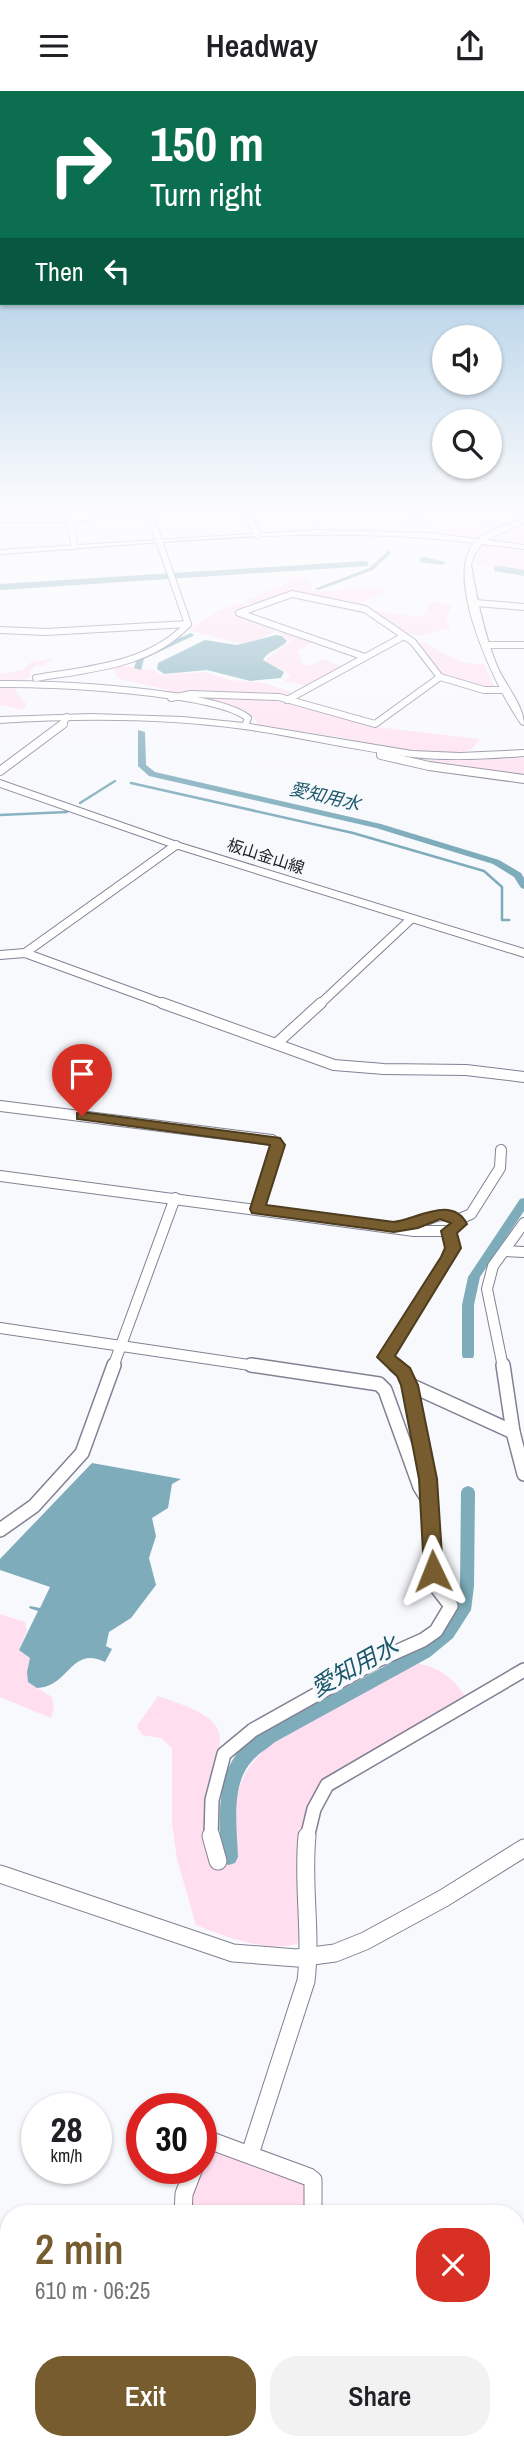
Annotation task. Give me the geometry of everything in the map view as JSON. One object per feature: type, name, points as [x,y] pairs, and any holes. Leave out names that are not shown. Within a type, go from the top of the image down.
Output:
[{"type":"street","points":[[10,684],[129,662],[177,636],[189,621]]},
{"type":"street","points":[[262,621],[365,657]]},
{"type":"street","points":[[382,621],[413,642],[440,677],[484,690],[501,690]]},
{"type":"street","points":[[479,621],[501,690],[524,722]]},
{"type":"street","points":[[0,630],[57,632],[188,624]]},
{"type":"street","points":[[286,700],[404,636]]},
{"type":"street","points":[[485,645],[524,645]]},
{"type":"street","points":[[171,698],[191,694],[271,696],[375,724],[440,677]]},
{"type":"street","points":[[0,684],[59,684],[171,698],[239,712],[248,718],[245,726]]},
{"type":"street","points":[[0,771],[62,725],[67,717]]},
{"type":"street","points":[[0,720],[146,718],[245,726],[381,750],[447,755],[524,753]]},
{"type":"street","points":[[381,750],[381,755],[429,766],[524,779]]},
{"type":"street","name":"板山金山線","points":[[0,783],[176,845],[521,952]]},
{"type":"street","points":[[25,953],[176,845]]},
{"type":"street","points":[[276,1044],[411,919]]},
{"type":"street","points":[[0,954],[25,953],[334,1065],[384,1069],[466,1070],[524,1077]]},
{"type":"street","points":[[0,1106],[272,1140],[277,1145],[257,1209]]},
{"type":"street","points":[[457,1220],[471,1214],[500,1168],[501,1150]]},
{"type":"street","points":[[0,1176],[414,1231],[449,1231],[459,1224],[448,1215],[438,1214],[412,1225],[394,1227]]},
{"type":"street","points":[[0,1530],[34,1506],[82,1453],[175,1198]]},
{"type":"street","points":[[524,1223],[493,1266],[487,1293],[497,1328],[513,1432],[524,1474]]},
{"type":"street","points":[[218,1861],[211,1842],[212,1800],[224,1754],[253,1730],[378,1660],[423,1640],[436,1631],[451,1606],[434,1584],[428,1479],[410,1385],[404,1373],[386,1357],[449,1257],[453,1248],[449,1231]]},
{"type":"street","points":[[505,1251],[524,1252]]},
{"type":"street","points":[[0,1328],[379,1384],[385,1390],[420,1487],[429,1501]]},
{"type":"street","points":[[410,1385],[513,1432]]},
{"type":"street","points":[[250,2154],[312,1956],[305,1840],[310,1814],[327,1785],[524,1670]]},
{"type":"street","points":[[0,1874],[233,1953],[265,1958],[312,1956],[335,1953],[360,1944],[431,1906],[524,1848]]},
{"type":"street","points":[[217,2143],[313,2180],[313,2205]]},
{"type":"street","points":[[183,2205],[188,2184]]},
{"type":"shaded area","points":[[202,621],[253,621],[274,628],[274,632],[246,645],[187,630]]},
{"type":"shaded area","points":[[379,621],[447,621],[450,628],[419,636],[393,630]]},
{"type":"shaded area","points":[[280,629],[315,641],[297,651],[302,663],[309,666],[324,659],[343,667],[307,686],[284,681],[290,677],[287,672],[269,665],[265,660],[291,641],[278,633]]},
{"type":"shaded area","points":[[423,641],[460,661],[484,664],[495,688],[445,678],[418,645]]},
{"type":"shaded area","points":[[53,661],[44,663],[46,666],[36,665],[30,671],[30,677],[15,682],[15,690],[26,704],[24,710],[0,705],[0,674],[23,670],[31,662]]},
{"type":"shaded area","points":[[114,665],[153,670],[161,675],[205,672],[230,680],[264,683],[292,692],[281,700],[376,727],[480,739],[471,750],[458,752],[466,760],[524,758],[524,777],[429,764],[390,756],[351,739],[259,725],[250,713],[223,705],[180,698],[167,690],[117,678],[114,669],[103,671],[101,668]]},
{"type":"shaded area","points":[[0,1614],[25,1622],[27,1631],[19,1649],[31,1658],[27,1672],[28,1682],[52,1697],[54,1708],[51,1718],[0,1697]]},
{"type":"shaded area","points":[[415,1663],[444,1674],[466,1697],[339,1773],[316,1791],[298,1840],[306,1939],[295,1944],[267,1946],[235,1939],[196,1925],[177,1859],[172,1823],[172,1748],[161,1738],[142,1735],[137,1726],[158,1696],[188,1707],[207,1717],[217,1727],[220,1738],[206,1811],[215,1865],[234,1857],[234,1821],[238,1792],[250,1766],[261,1753],[275,1740]]},
{"type":"shaded area","points":[[217,2150],[305,2181],[306,2205],[189,2205],[189,2197],[194,2184],[217,2184]]},
{"type":"water","points":[[276,635],[287,641],[263,660],[284,672],[281,678],[250,681],[207,670],[164,674],[157,669],[158,663],[205,640],[237,645]]},
{"type":"water","points":[[92,1463],[181,1479],[172,1484],[168,1508],[152,1518],[156,1536],[149,1558],[156,1585],[131,1618],[109,1632],[106,1646],[112,1649],[105,1662],[94,1658],[77,1662],[56,1681],[37,1688],[28,1682],[30,1658],[19,1650],[38,1611],[29,1608],[40,1608],[50,1587],[0,1570],[0,1559]]},
{"type":"waterway","name":"愛知用水","points":[[138,668],[141,658],[191,635]]},
{"type":"waterway","name":"愛知用水","points":[[141,732],[142,766],[152,774],[378,826],[496,862],[518,875],[524,886]]},
{"type":"waterway","points":[[80,803],[115,781]]},
{"type":"waterway","points":[[131,783],[353,833],[484,871],[502,887],[502,920],[509,920]]},
{"type":"waterway","points":[[0,815],[67,812]]},
{"type":"waterway","name":"愛知用水","points":[[468,1355],[468,1305],[474,1277],[524,1202]]},
{"type":"waterway","name":"愛知用水","points":[[229,1857],[228,1797],[238,1768],[246,1755],[269,1737],[425,1652],[448,1633],[457,1621],[463,1610],[467,1586],[468,1492]]},
{"type":"route","points":[[82,1116],[275,1141],[277,1145],[257,1209],[394,1227],[412,1225],[438,1214],[457,1220],[457,1227],[449,1231],[453,1248],[449,1257],[386,1357],[404,1373],[410,1385],[428,1479],[432,1513],[433,1571]]}]
